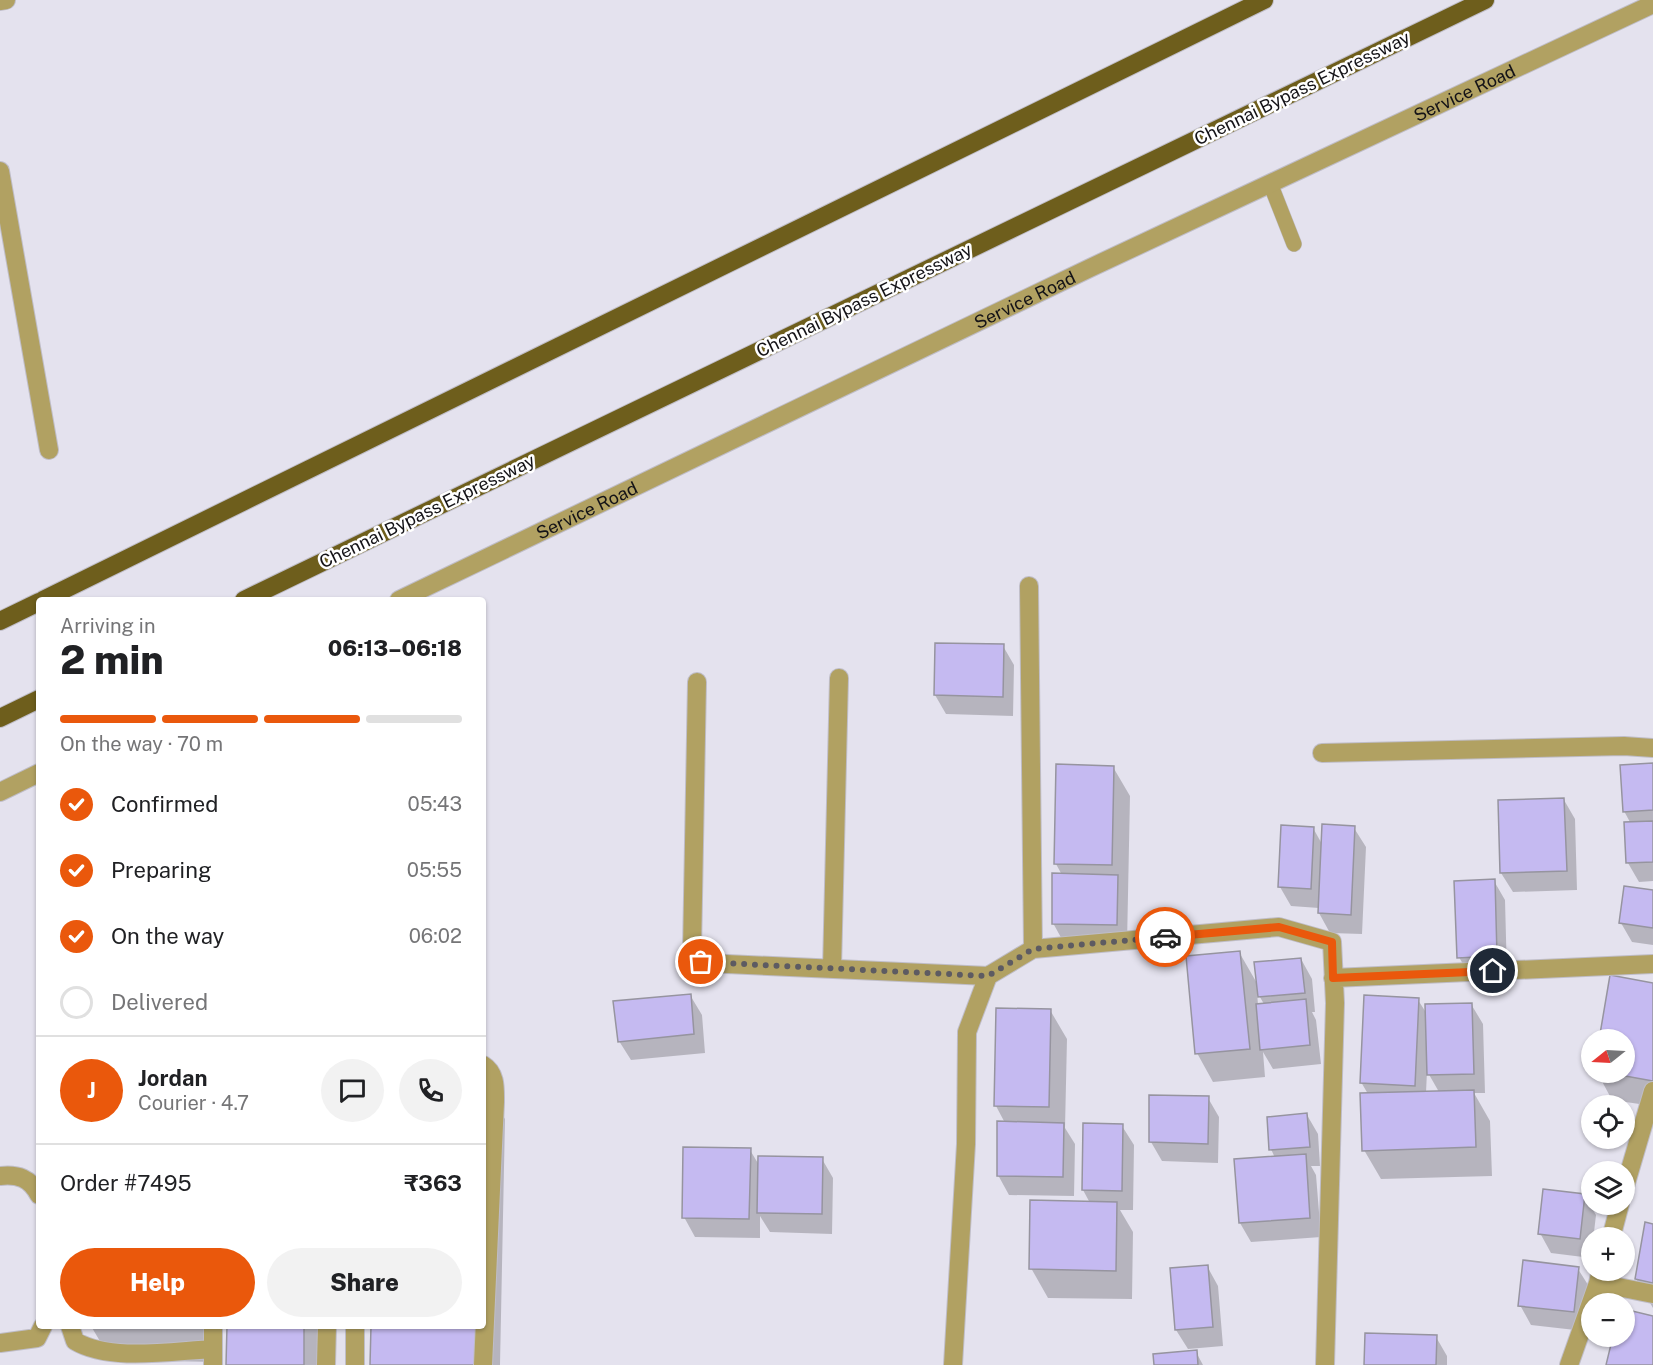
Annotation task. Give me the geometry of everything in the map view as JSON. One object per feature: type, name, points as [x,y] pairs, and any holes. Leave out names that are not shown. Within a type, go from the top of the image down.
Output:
[{"type":"highway","points":[[49,597],[1264,0]]},
{"type":"highway","name":"Chennai Bypass Expressway","points":[[249,597],[1485,0]]},
{"type":"highway","points":[[0,621],[36,603]]},
{"type":"highway","points":[[0,718],[36,700]]},
{"type":"street","points":[[0,1],[6,0]]},
{"type":"street","name":"Service Road","points":[[405,597],[1270,183],[1653,4]]},
{"type":"street","points":[[0,175],[49,450]]},
{"type":"street","points":[[1029,586],[1033,949]]},
{"type":"street","points":[[832,969],[839,678]]},
{"type":"street","points":[[697,682],[692,951],[694,956],[705,963],[988,976],[1033,949],[1279,927],[1332,942],[1335,1003],[1325,1365]]},
{"type":"street","points":[[1322,753],[1624,746],[1653,748]]},
{"type":"street","points":[[0,792],[36,774]]},
{"type":"street","points":[[1333,978],[1653,964]]},
{"type":"street","points":[[953,1365],[966,1144],[967,1032],[988,976]]},
{"type":"street","points":[[486,1067],[490,1069],[495,1082],[486,1299]]},
{"type":"street","points":[[1632,1161],[1653,1091]]},
{"type":"street","points":[[0,1176],[14,1175],[34,1184],[36,1188]]},
{"type":"street","points":[[1569,1365],[1599,1281]]},
{"type":"street","points":[[1612,1281],[1653,1294]]},
{"type":"street","points":[[0,1343],[37,1338],[42,1329]]},
{"type":"street","points":[[71,1329],[75,1341],[93,1351],[213,1357],[213,1329]]},
{"type":"street","points":[[326,1365],[327,1329]]},
{"type":"street","points":[[355,1329],[355,1365]]},
{"type":"street","points":[[483,1365],[485,1329]]},
{"type":"lane","points":[[1270,183],[1294,244]]},
{"type":"building","points":[[935,643],[1004,644],[1003,697],[934,695]]},
{"type":"building","points":[[1653,763],[1653,810],[1623,812],[1620,765]]},
{"type":"building","points":[[1056,764],[1114,766],[1112,865],[1054,864]]},
{"type":"building","points":[[1564,798],[1567,871],[1500,873],[1498,800]]},
{"type":"building","points":[[1653,821],[1653,862],[1626,863],[1624,822]]},
{"type":"building","points":[[1322,824],[1355,826],[1351,915],[1318,913]]},
{"type":"building","points":[[1281,825],[1314,827],[1311,889],[1278,887]]},
{"type":"building","points":[[1052,873],[1118,875],[1117,925],[1052,924]]},
{"type":"building","points":[[1495,879],[1497,956],[1457,958],[1454,881]]},
{"type":"building","points":[[1624,886],[1653,890],[1653,928],[1619,923]]},
{"type":"building","points":[[1240,951],[1250,1049],[1195,1054],[1186,956]]},
{"type":"building","points":[[1301,958],[1305,993],[1258,997],[1254,962]]},
{"type":"building","points":[[1610,975],[1653,983],[1653,1081],[1635,1078],[1635,1029],[1601,1029]]},
{"type":"building","points":[[691,994],[694,1034],[618,1042],[613,1001]]},
{"type":"building","points":[[1364,995],[1419,998],[1415,1086],[1360,1083]]},
{"type":"building","points":[[1306,999],[1310,1045],[1260,1050],[1256,1004]]},
{"type":"building","points":[[1472,1003],[1474,1074],[1427,1075],[1425,1004]]},
{"type":"building","points":[[996,1008],[1051,1009],[1049,1107],[994,1106]]},
{"type":"building","points":[[1474,1090],[1476,1147],[1362,1151],[1360,1093]]},
{"type":"building","points":[[1149,1095],[1209,1096],[1208,1144],[1149,1142]]},
{"type":"building","points":[[1307,1113],[1310,1147],[1269,1150],[1267,1117]]},
{"type":"building","points":[[997,1121],[1064,1123],[1063,1177],[997,1176]]},
{"type":"building","points":[[1083,1123],[1123,1124],[1122,1191],[1082,1190]]},
{"type":"building","points":[[683,1147],[751,1148],[749,1219],[682,1218]]},
{"type":"building","points":[[1306,1154],[1310,1218],[1239,1223],[1234,1159]]},
{"type":"building","points":[[758,1156],[823,1157],[822,1214],[757,1213]]},
{"type":"building","points":[[1543,1189],[1581,1194],[1583,1215],[1580,1239],[1538,1234]]},
{"type":"building","points":[[1030,1200],[1117,1202],[1116,1271],[1029,1269]]},
{"type":"building","points":[[1645,1222],[1653,1224],[1653,1283],[1635,1279]]},
{"type":"building","points":[[1523,1260],[1579,1267],[1574,1312],[1518,1306]]},
{"type":"building","points":[[1208,1265],[1213,1327],[1175,1330],[1170,1268]]},
{"type":"building","points":[[1635,1312],[1653,1316],[1653,1365],[1606,1365],[1610,1347],[1635,1347]]},
{"type":"building","points":[[227,1329],[304,1329],[304,1365],[226,1365]]},
{"type":"building","points":[[371,1329],[479,1329],[478,1365],[370,1365]]},
{"type":"building","points":[[1365,1333],[1437,1335],[1436,1365],[1364,1365]]},
{"type":"building","points":[[1197,1350],[1198,1365],[1154,1365],[1153,1354]]},
{"type":"way so far","points":[[701,962],[988,976],[1033,949],[1165,937]]},
{"type":"route","points":[[1165,937],[1279,927],[1332,942],[1333,978],[1493,971]]}]
